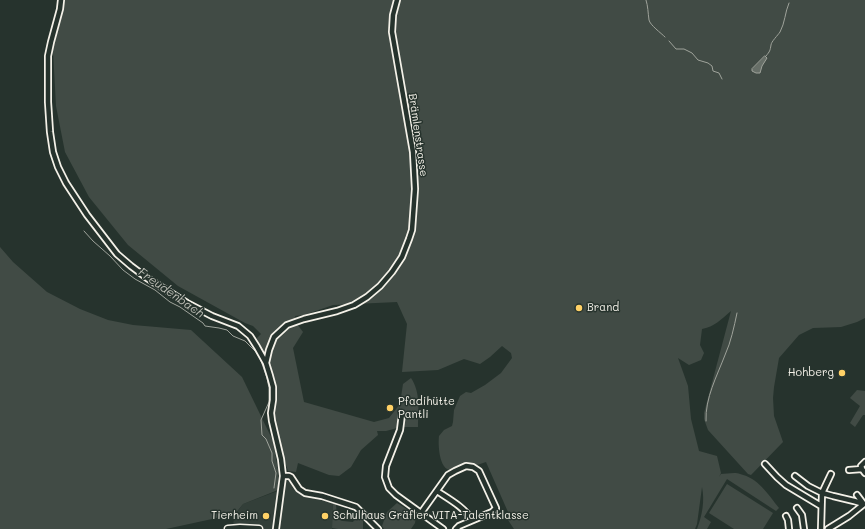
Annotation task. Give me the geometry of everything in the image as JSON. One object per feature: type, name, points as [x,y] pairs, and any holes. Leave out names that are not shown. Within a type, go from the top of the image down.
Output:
[{"type":"main road","points":[[228,529],[259,529]]},
{"type":"street","points":[[61,0],[48,56],[48,102],[50,132],[53,152],[58,167],[66,183],[117,254],[147,278],[187,303],[212,316],[238,326],[250,336],[257,347],[266,363],[273,387],[272,421],[281,459],[283,476],[276,529]]},
{"type":"street","name":"Brämlenstrasse","points":[[266,363],[274,337],[287,325],[354,305],[367,297],[380,286],[402,257],[409,239],[412,230],[415,189],[413,152],[392,32],[393,15],[397,0]]},
{"type":"street","points":[[402,414],[400,430],[386,466],[385,477],[389,488],[396,495],[443,529]]},
{"type":"street","points":[[849,470],[863,471],[861,466],[865,462]]},
{"type":"street","points":[[765,464],[777,478],[786,485],[821,506]]},
{"type":"street","points":[[421,513],[448,475],[466,466],[473,467],[478,471],[496,508],[492,512],[459,526],[456,529]]},
{"type":"street","points":[[821,529],[822,492],[831,474]]},
{"type":"street","points":[[283,476],[291,477],[299,489],[305,493],[322,496],[356,507],[378,529]]},
{"type":"street","points":[[795,476],[808,486],[822,492],[865,503]]},
{"type":"street","points":[[437,491],[461,507],[472,520]]},
{"type":"street","points":[[857,495],[865,503]]},
{"type":"street","points":[[828,529],[850,516],[865,503]]},
{"type":"street","points":[[797,508],[802,515],[804,529]]},
{"type":"street","points":[[786,516],[789,529]]},
{"type":"shaded area","points":[[65,0],[865,0],[865,318],[841,327],[813,328],[799,335],[779,358],[773,398],[774,416],[783,442],[751,475],[748,474],[708,430],[704,419],[704,413],[731,311],[721,320],[707,328],[702,329],[700,345],[704,353],[701,360],[689,365],[678,358],[688,386],[691,419],[699,451],[717,456],[721,473],[719,477],[721,474],[738,473],[752,479],[767,492],[779,508],[776,511],[727,479],[704,517],[711,522],[707,529],[697,529],[702,508],[702,487],[695,529],[514,529],[504,514],[508,512],[486,462],[477,465],[465,465],[452,470],[448,469],[444,466],[440,457],[439,445],[439,436],[444,430],[452,426],[454,410],[460,396],[466,392],[471,393],[501,373],[512,358],[511,353],[502,346],[480,364],[464,359],[438,370],[402,372],[407,324],[397,302],[333,305],[304,315],[295,316],[297,324],[303,332],[293,348],[304,402],[374,422],[389,418],[400,404],[403,384],[411,378],[418,396],[418,427],[401,427],[386,431],[377,431],[378,435],[361,450],[351,467],[339,476],[329,475],[298,463],[296,472],[288,471],[274,421],[274,400],[269,361],[257,338],[261,334],[253,326],[178,286],[128,245],[89,197],[65,152],[56,106],[53,50]]},
{"type":"shaded area","points":[[765,56],[767,58],[760,73],[752,71],[752,69]]},
{"type":"shaded area","points":[[0,247],[13,262],[47,292],[80,309],[108,320],[133,325],[191,330],[242,377],[273,441],[278,470],[278,490],[243,504],[235,514],[166,529],[0,529]]},
{"type":"shaded area","points":[[857,390],[865,391],[865,415],[863,415],[855,427],[850,423],[860,406],[850,398]]},
{"type":"shaded area","points":[[284,477],[292,479],[305,495],[333,502],[332,529],[232,529],[235,515],[243,504],[283,489]]},
{"type":"shaded area","points":[[727,484],[773,513],[763,529],[734,529],[709,513]]},
{"type":"shaded area","points":[[397,503],[416,515],[415,523],[411,529],[384,529],[382,526],[387,512]]},
{"type":"shaded area","points":[[333,504],[336,504],[337,519],[353,522],[358,514],[363,517],[363,529],[332,528]]},
{"type":"waterway","points":[[646,0],[650,22],[653,27],[665,37]]},
{"type":"waterway","points":[[766,56],[770,51],[772,42],[782,29],[789,3]]},
{"type":"waterway","points":[[669,41],[676,49],[684,49],[692,53],[698,60],[708,63],[712,66],[713,71],[719,73],[722,79]]},
{"type":"waterway","name":"Freudenbach","points":[[84,231],[123,270],[135,279],[155,290],[170,302],[203,323],[205,326],[227,330],[233,336],[245,341],[256,352],[260,358],[269,388],[269,402],[261,420],[262,435],[266,439],[272,453],[272,461],[276,473],[274,488]]},
{"type":"waterway","points":[[706,421],[709,396],[729,345],[737,313]]},
{"type":"place","name":"Brand","points":[[579,308]]},
{"type":"place","name":"Hohberg","points":[[842,373]]},
{"type":"place","name":"Pfadihütte Pantli","points":[[390,408]]},
{"type":"place","name":"Tierheim","points":[[266,516]]},
{"type":"place","name":"Schulhaus Gräfler VITA-Talentklasse","points":[[325,516]]}]
